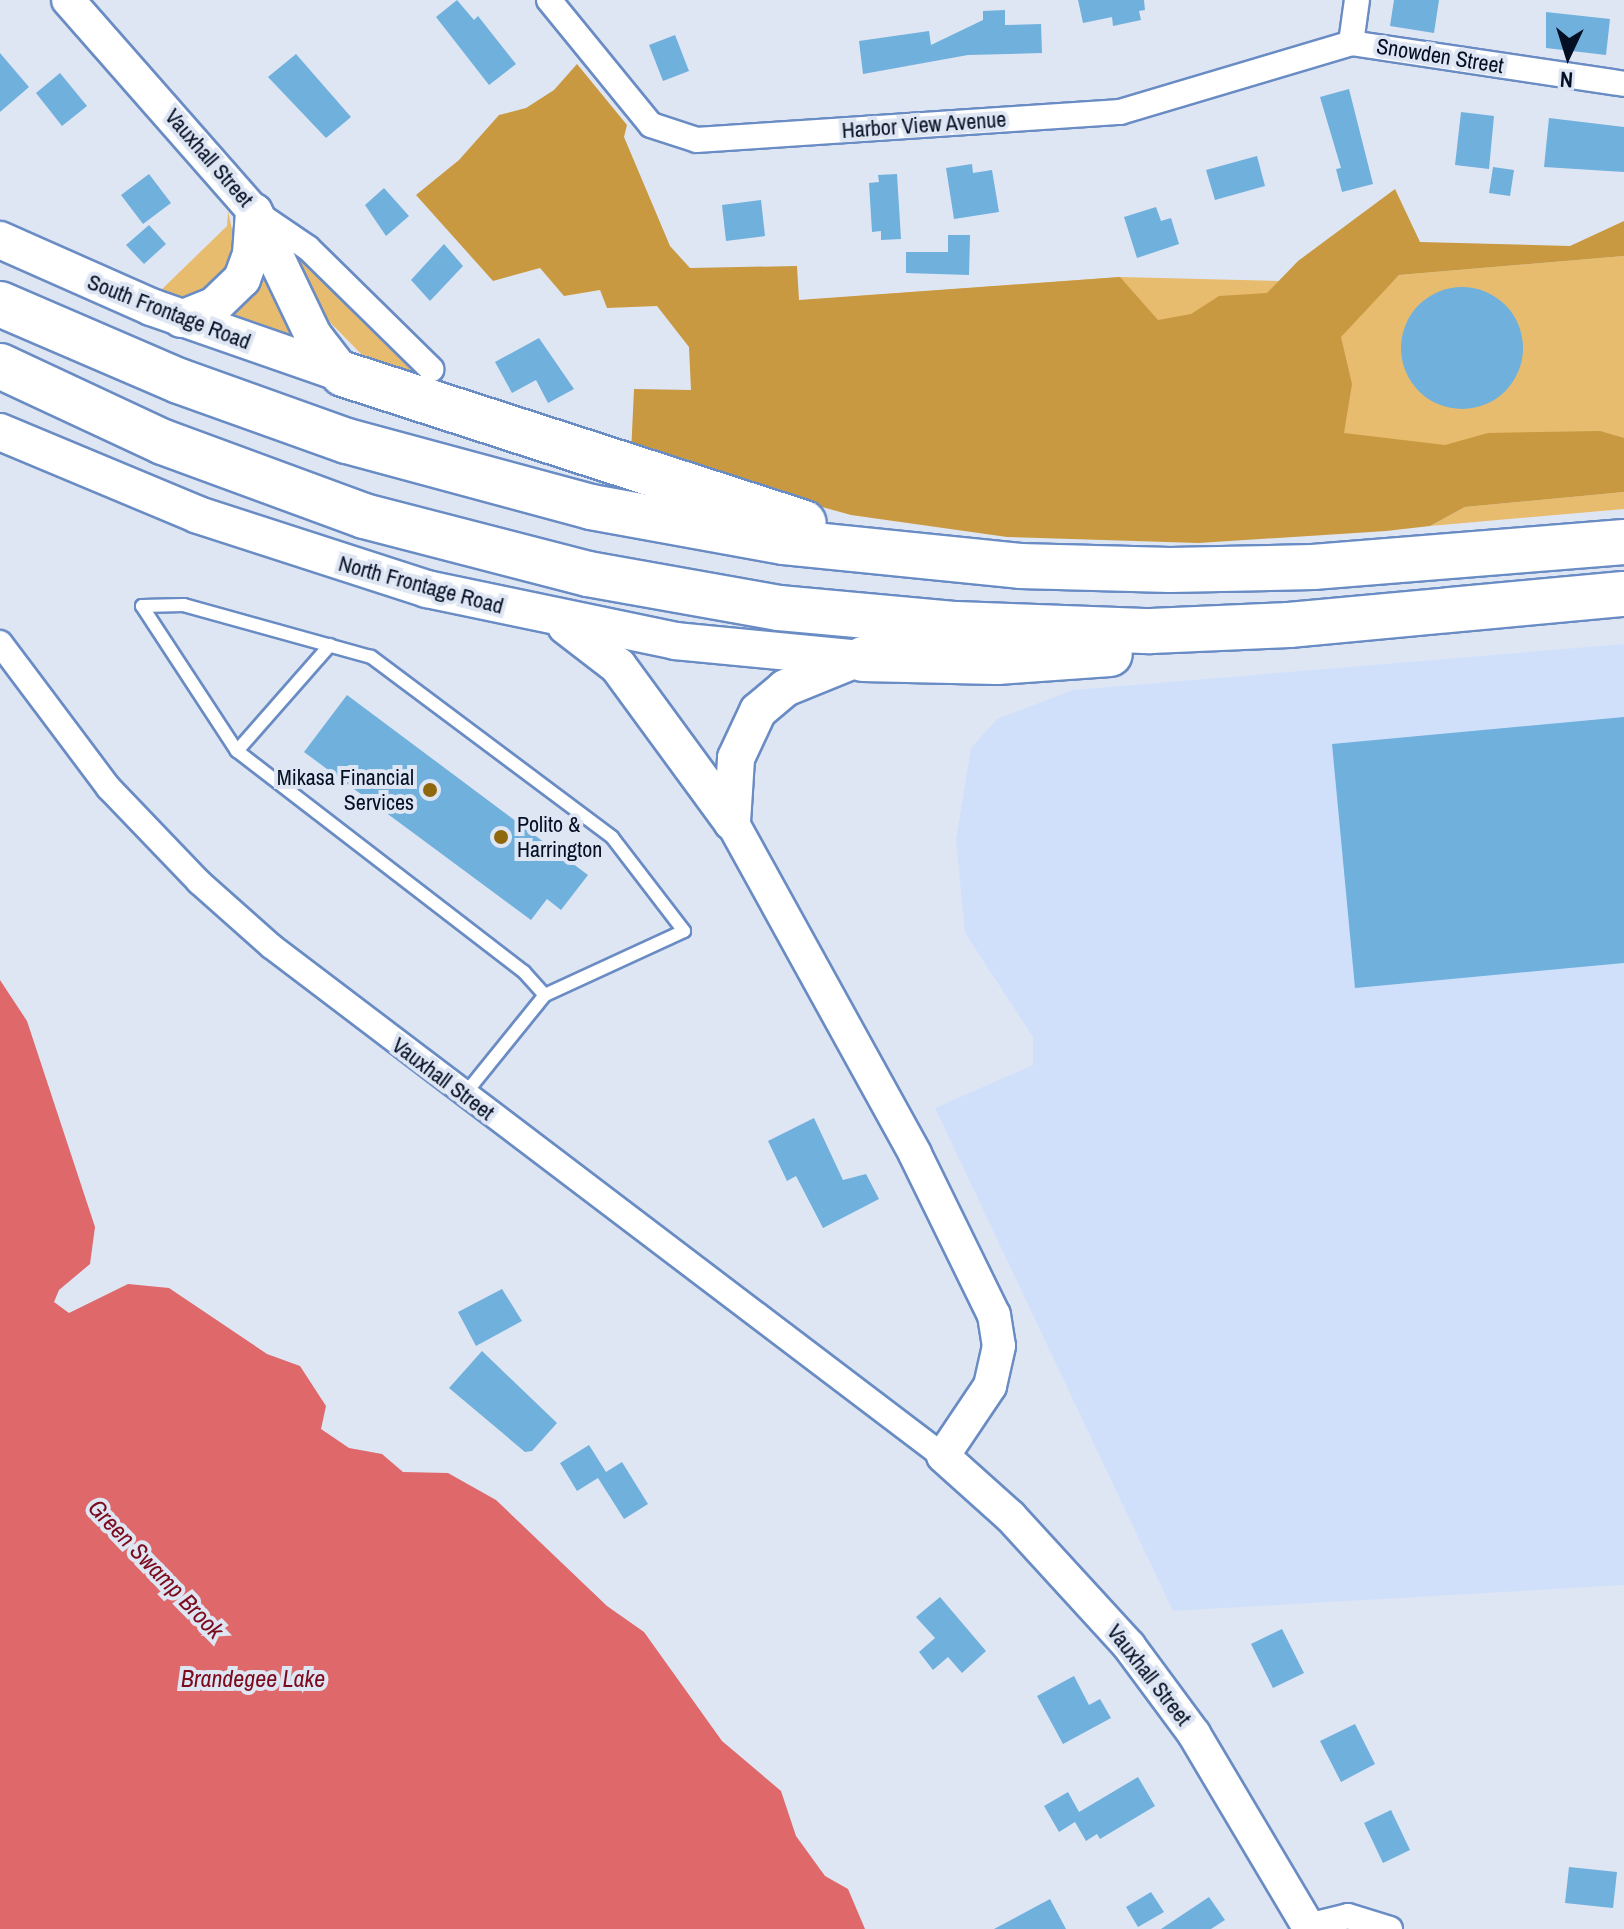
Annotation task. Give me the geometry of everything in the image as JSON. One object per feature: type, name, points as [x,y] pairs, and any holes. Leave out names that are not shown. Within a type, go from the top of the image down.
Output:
[{"type":"highway","points":[[0,304],[213,394],[401,457],[674,524],[904,556],[1066,568],[1198,570],[1313,567],[1624,542]]},
{"type":"highway","points":[[0,366],[163,442],[321,502],[474,548],[601,577],[750,604],[880,619],[1074,630],[1234,628],[1624,594]]},
{"type":"highway","points":[[343,374],[904,556]]},
{"type":"highway","points":[[863,659],[971,662],[1077,658],[1164,646],[1234,628]]},
{"type":"main road","points":[[181,319],[214,306],[242,279],[251,254],[254,212]]},
{"type":"main road","points":[[254,212],[313,335],[343,374]]},
{"type":"main road","name":"South Frontage Road","points":[[0,240],[181,319],[343,374]]},
{"type":"main road","name":"North Frontage Road","points":[[0,432],[138,492],[266,539],[427,589],[554,619],[706,645],[863,659]]},
{"type":"main road","points":[[554,619],[618,666],[732,822]]},
{"type":"main road","points":[[732,822],[736,758],[758,711],[796,683],[863,659]]},
{"type":"street","name":"Vauxhall Street","points":[[68,0],[254,212],[317,256],[431,369]]},
{"type":"street","name":"Harbor View Avenue","points":[[549,0],[651,125],[697,140],[1120,112],[1351,43]]},
{"type":"street","points":[[1351,43],[1357,0]]},
{"type":"street","name":"Snowden Street","points":[[1351,43],[1624,84]]},
{"type":"street","name":"Vauxhall Street","points":[[0,643],[87,762],[199,882],[318,984],[943,1456],[1011,1517],[1129,1646],[1194,1734],[1309,1928]]},
{"type":"street","points":[[732,822],[915,1154],[994,1315],[999,1346],[990,1386],[943,1456]]},
{"type":"street","points":[[1309,1928],[1348,1916],[1390,1929]]},
{"type":"lane","points":[[464,1095],[545,995],[684,931],[612,837],[371,657],[184,605],[142,606],[237,751],[524,972],[545,995]]},
{"type":"lane","points":[[237,751],[330,645]]},
{"type":"shaded area","points":[[577,64],[627,125],[624,137],[670,246],[690,268],[797,266],[799,300],[1120,277],[1158,320],[1191,314],[1219,296],[1267,293],[1298,261],[1395,189],[1420,242],[1570,246],[1624,221],[1624,256],[1399,275],[1341,337],[1352,384],[1344,433],[1445,445],[1488,433],[1600,431],[1624,438],[1624,492],[1465,507],[1430,526],[1386,531],[1198,543],[1007,537],[851,515],[631,454],[634,389],[691,390],[689,347],[657,306],[607,308],[600,290],[564,296],[540,268],[493,281],[416,195],[459,160],[499,115],[526,108],[554,90]]},
{"type":"shaded area","points":[[228,211],[236,247],[218,288],[180,303],[158,293],[227,226]]},
{"type":"shaded area","points":[[307,255],[437,383],[458,388],[477,407],[376,369],[309,301],[295,260]]},
{"type":"shaded area","points":[[1624,256],[1624,446],[1297,452],[685,309],[1120,277],[1358,283],[1393,281],[1399,275]]},
{"type":"shaded area","points":[[264,267],[292,331],[290,334],[224,320]]},
{"type":"shaded area","points":[[1624,492],[1624,509],[1430,526],[1465,507]]},
{"type":"shaded area","points":[[1624,644],[1624,1585],[1173,1611],[935,1108],[1033,1065],[1033,1037],[965,933],[956,840],[971,748],[997,719],[1073,690]]},
{"type":"water","name":"Brandegee Lake","points":[[0,980],[27,1021],[95,1227],[90,1264],[59,1290],[54,1302],[69,1313],[128,1284],[169,1288],[267,1354],[300,1366],[326,1406],[321,1429],[349,1448],[382,1454],[403,1472],[448,1473],[496,1500],[607,1606],[644,1632],[722,1741],[781,1791],[796,1836],[825,1876],[848,1889],[865,1929],[0,1929]]},
{"type":"building","points":[[457,0],[474,20],[478,16],[516,64],[489,85],[436,17]]},
{"type":"building","points":[[1078,0],[1144,0],[1145,10],[1139,11],[1141,20],[1113,26],[1112,17],[1083,23]]},
{"type":"building","points":[[1394,0],[1439,0],[1434,33],[1390,26]]},
{"type":"building","points":[[1005,10],[1005,25],[1041,24],[1042,53],[968,55],[863,74],[859,41],[929,31],[931,45],[983,20],[983,11]]},
{"type":"building","points":[[1546,12],[1610,19],[1606,55],[1546,48]]},
{"type":"building","points":[[675,35],[689,71],[663,81],[649,45]]},
{"type":"building","points":[[0,53],[29,87],[0,112]]},
{"type":"building","points":[[296,54],[351,117],[326,138],[268,77]]},
{"type":"building","points":[[60,73],[87,106],[62,126],[36,93]]},
{"type":"building","points":[[1349,89],[1373,184],[1342,192],[1336,169],[1341,168],[1320,97]]},
{"type":"building","points":[[1461,112],[1494,116],[1489,169],[1455,165]]},
{"type":"building","points":[[1549,118],[1624,127],[1624,172],[1544,167]]},
{"type":"building","points":[[1257,156],[1265,186],[1215,200],[1206,170]]},
{"type":"building","points":[[972,164],[973,173],[992,170],[999,212],[954,219],[946,168]]},
{"type":"building","points":[[1493,167],[1514,170],[1510,196],[1489,193]]},
{"type":"building","points":[[149,174],[171,203],[143,224],[121,195]]},
{"type":"building","points":[[897,174],[901,239],[881,240],[881,231],[872,232],[869,183],[879,182],[878,175]]},
{"type":"building","points":[[384,188],[409,216],[386,236],[365,205]]},
{"type":"building","points":[[761,200],[765,236],[726,241],[722,205]]},
{"type":"building","points":[[1156,207],[1161,221],[1171,218],[1179,244],[1137,258],[1124,217]]},
{"type":"building","points":[[149,225],[166,244],[144,264],[126,245]]},
{"type":"building","points":[[948,235],[970,235],[969,275],[906,273],[906,252],[948,252]]},
{"type":"building","points":[[444,244],[463,266],[430,301],[411,280]]},
{"type":"building","points":[[1462,287],[1485,292],[1505,305],[1518,325],[1523,348],[1518,371],[1505,391],[1485,404],[1462,409],[1439,404],[1419,391],[1406,371],[1401,348],[1406,325],[1419,305],[1439,292]]},
{"type":"building","points":[[539,338],[574,389],[548,403],[536,380],[512,393],[495,362]]},
{"type":"building","points":[[347,695],[588,875],[561,910],[547,899],[531,920],[304,752]]},
{"type":"building","points":[[1624,717],[1624,963],[1355,988],[1332,744]]},
{"type":"building","points":[[814,1118],[843,1180],[866,1174],[879,1199],[823,1228],[796,1176],[787,1181],[768,1141]]},
{"type":"building","points":[[502,1289],[522,1321],[476,1346],[458,1312]]},
{"type":"building","points":[[482,1351],[557,1423],[532,1451],[525,1452],[449,1388]]},
{"type":"building","points":[[589,1445],[606,1472],[622,1462],[648,1504],[624,1519],[598,1478],[577,1491],[560,1463]]},
{"type":"building","points":[[940,1597],[986,1651],[962,1673],[948,1657],[933,1670],[919,1652],[935,1638],[916,1617]]},
{"type":"building","points":[[1282,1629],[1304,1673],[1273,1688],[1251,1644]]},
{"type":"building","points":[[1074,1676],[1089,1705],[1100,1699],[1111,1718],[1063,1744],[1037,1696]]},
{"type":"building","points":[[1355,1724],[1375,1764],[1341,1782],[1320,1741]]},
{"type":"building","points":[[1138,1777],[1155,1806],[1100,1839],[1097,1834],[1086,1841],[1075,1822],[1059,1832],[1044,1806],[1068,1792],[1079,1812]]},
{"type":"building","points":[[1391,1810],[1410,1850],[1383,1863],[1364,1823]]},
{"type":"building","points":[[1569,1867],[1617,1872],[1613,1908],[1565,1903]]},
{"type":"building","points":[[1151,1892],[1164,1912],[1138,1927],[1126,1907]]},
{"type":"building","points":[[1209,1897],[1225,1920],[1211,1929],[1161,1929]]},
{"type":"building","points":[[1050,1899],[1066,1929],[994,1929]]},
{"type":"place","name":"Mikasa Financial Services","points":[[430,790]]},
{"type":"place","name":"Polito & Harrington","points":[[501,837]]},
{"type":"water label","name":"Green Swamp Brook","points":[[156,1569]]}]
